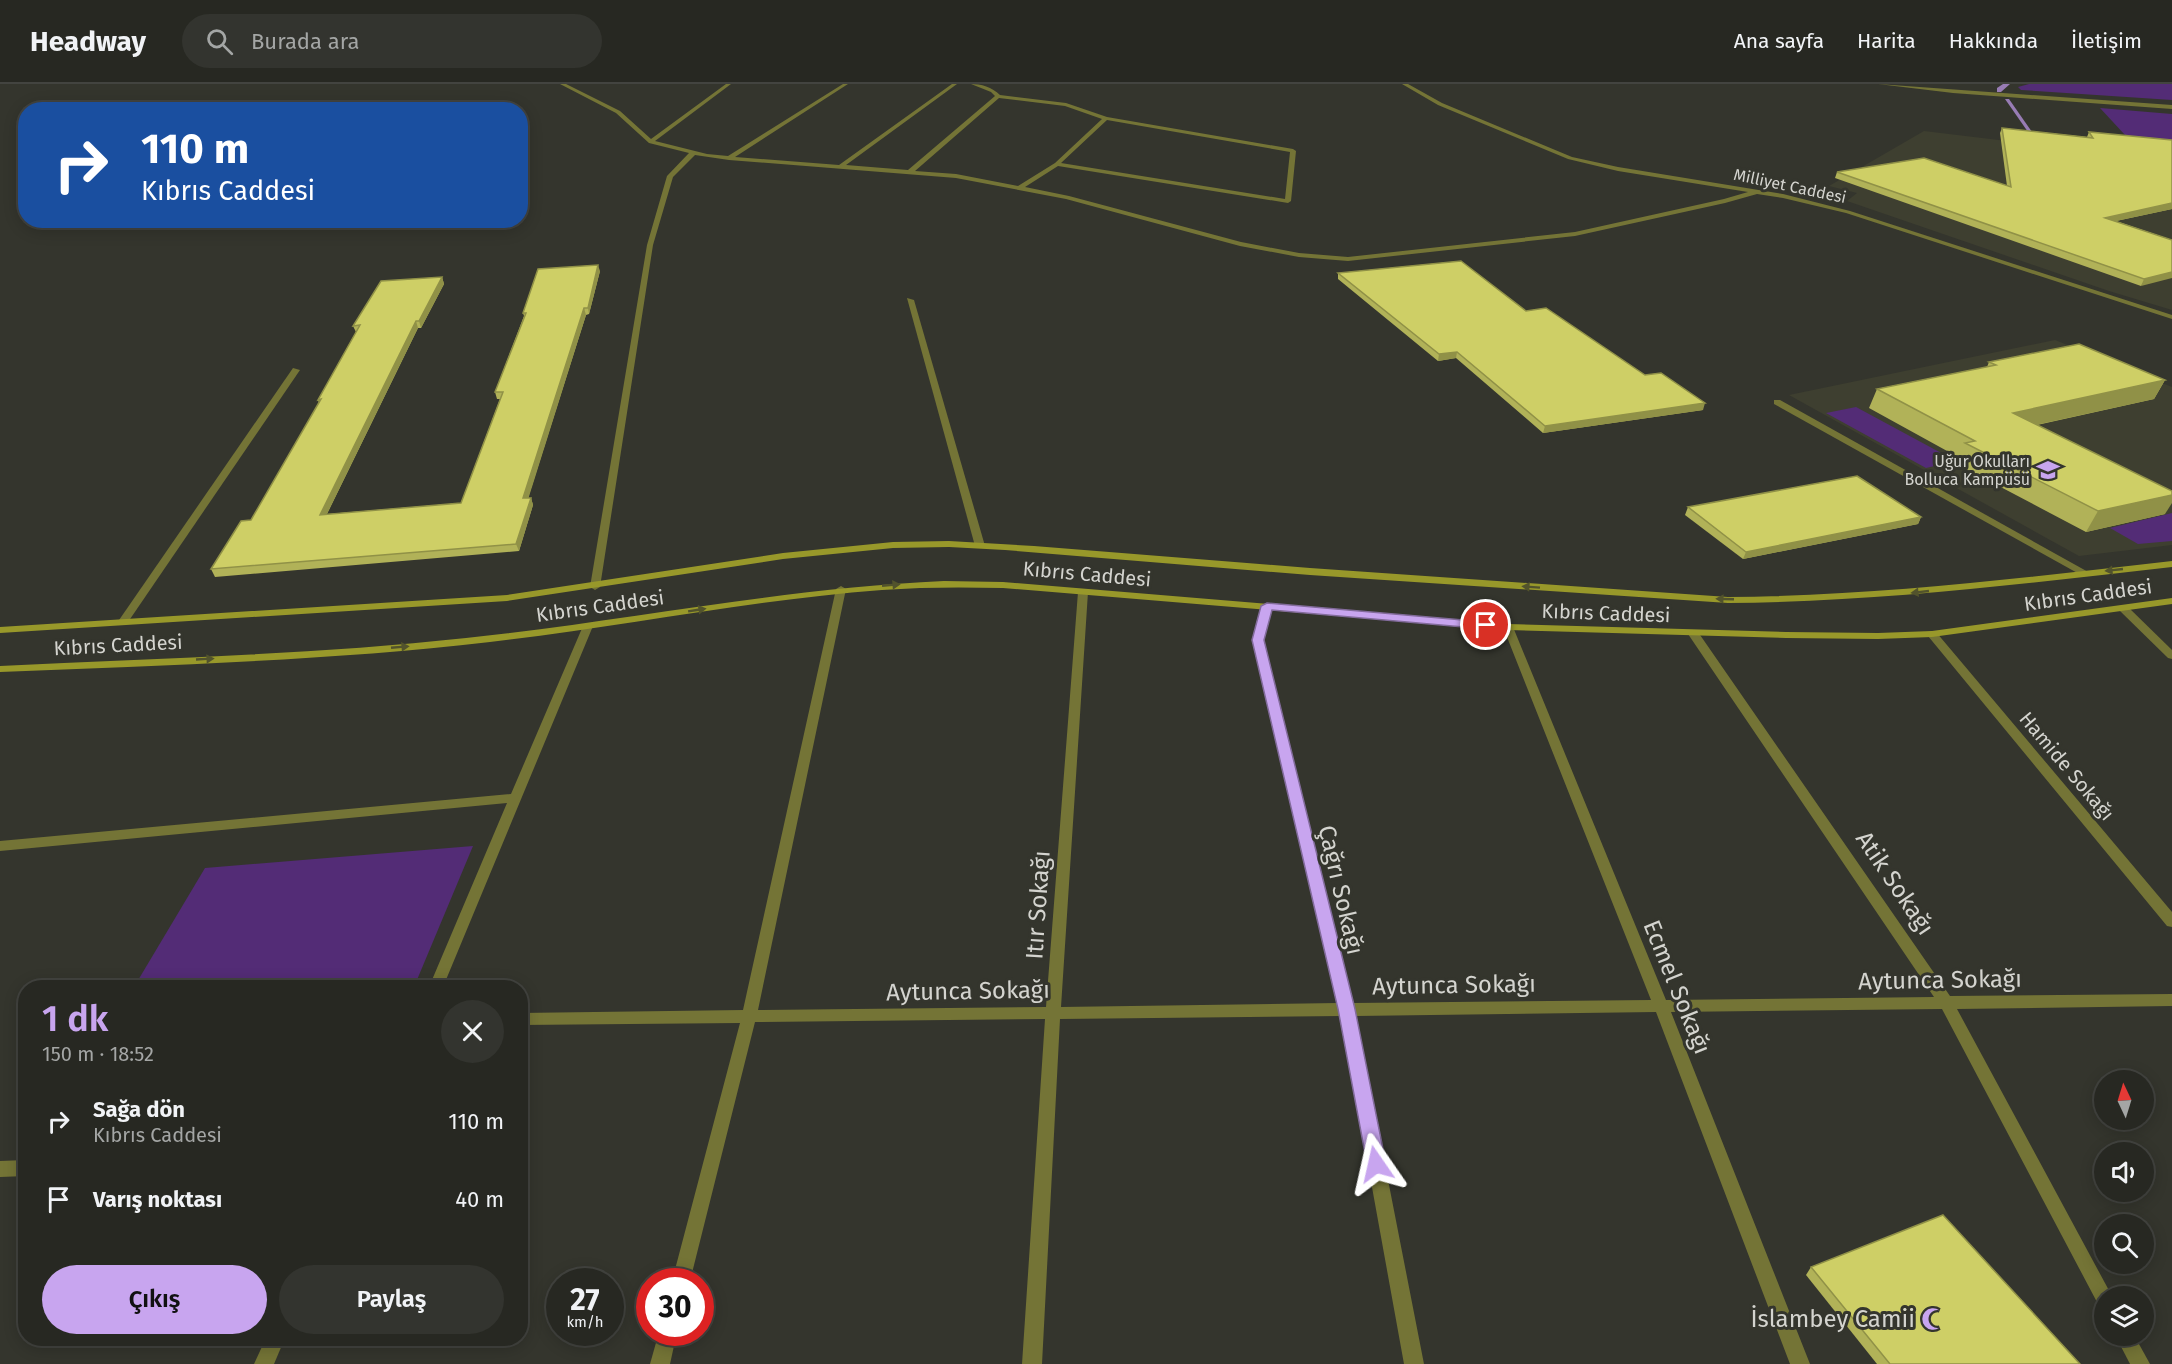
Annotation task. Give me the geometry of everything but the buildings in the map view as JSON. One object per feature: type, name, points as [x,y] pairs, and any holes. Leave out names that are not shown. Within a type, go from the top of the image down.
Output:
[{"type":"main road","points":[[0,630],[440,603],[596,587],[770,557],[889,545],[980,546],[1312,572],[1726,600],[1839,598],[1912,593],[2172,564]]},
{"type":"main road","name":"Kıbrıs Caddesi","points":[[2,672],[436,645],[588,626],[841,589],[951,582],[1508,627],[1695,634],[1866,636],[1932,634],[2172,601]]},
{"type":"street","points":[[562,84],[618,112],[651,142],[693,153],[729,158],[956,176],[1067,197],[1240,244],[1299,255],[1348,259],[1575,234],[1702,207],[1755,192]]},
{"type":"street","points":[[651,142],[729,84]]},
{"type":"street","points":[[729,158],[846,84]]},
{"type":"street","points":[[840,167],[955,84]]},
{"type":"street","points":[[973,84],[993,91],[998,96],[1066,105],[1106,118],[1293,151],[1288,201],[1057,164]]},
{"type":"street","name":"Milliyet Caddesi","points":[[1404,84],[1440,104],[1570,158],[1618,169],[1755,192],[1848,212],[2172,317]]},
{"type":"street","points":[[1880,84],[1961,93],[2172,107]]},
{"type":"street","points":[[910,172],[998,96]]},
{"type":"street","points":[[1019,188],[1057,164],[1106,118]]},
{"type":"street","points":[[596,587],[650,245],[670,176],[693,153]]},
{"type":"street","points":[[910,300],[980,546]]},
{"type":"street","points":[[122,623],[296,370]]},
{"type":"street","points":[[1777,402],[2085,573]]},
{"type":"street","points":[[684,1268],[749,1017],[841,589]]},
{"type":"street","name":"Itır Sokağı","points":[[1032,1364],[1053,1013],[1083,592]]},
{"type":"street","name":"Çağrı Sokağı","points":[[1267,606],[1258,640],[1347,1009],[1414,1364]]},
{"type":"street","points":[[2123,608],[2172,656]]},
{"type":"street","points":[[439,980],[588,626]]},
{"type":"street","name":"Ecmel Sokağı","points":[[1508,627],[1661,1005],[1800,1364]]},
{"type":"street","name":"Atik Sokağı","points":[[1695,634],[1946,1002],[2098,1286]]},
{"type":"street","name":"Hamide Sokağı","points":[[1932,634],[2172,922]]},
{"type":"street","points":[[0,846],[515,798]]},
{"type":"street","name":"Aytunca Sokağı","points":[[528,1019],[2172,1000]]},
{"type":"street","points":[[0,1169],[18,1168]]},
{"type":"street","points":[[264,1364],[272,1346]]},
{"type":"street","points":[[660,1364],[664,1346]]},
{"type":"street","points":[[2130,1346],[2140,1364]]},
{"type":"shaded area","points":[[2029,84],[2172,84],[2172,100],[2021,90],[2018,87]]},
{"type":"shaded area","points":[[2100,108],[2172,114],[2172,160],[2138,149]]},
{"type":"shaded area","points":[[1924,131],[2172,161],[2172,310],[2109,291],[1847,201],[1857,193],[1829,186]]},
{"type":"shaded area","name":"Uğur Okulları Bolluca Kampüsü","points":[[2055,340],[2172,387],[2172,545],[2079,556],[1789,395]]},
{"type":"shaded area","points":[[1856,407],[1956,461],[1926,468],[1826,413]]},
{"type":"shaded area","points":[[2172,513],[2172,541],[2138,544],[2110,528]]},
{"type":"shaded area","points":[[473,846],[417,980],[138,980],[205,868]]},
{"type":"waterway","points":[[1999,91],[2007,84]]},
{"type":"waterway","points":[[2007,100],[2030,131]]},
{"type":"place","name":"Uğur Okulları Bolluca Kampüsü","points":[[2048,470]]},
{"type":"place","name":"İslambey Camii","points":[[1933,1319]]},
{"type":"route","points":[[1376,1164],[1347,1009],[1258,640],[1267,606],[1486,625]]}]
